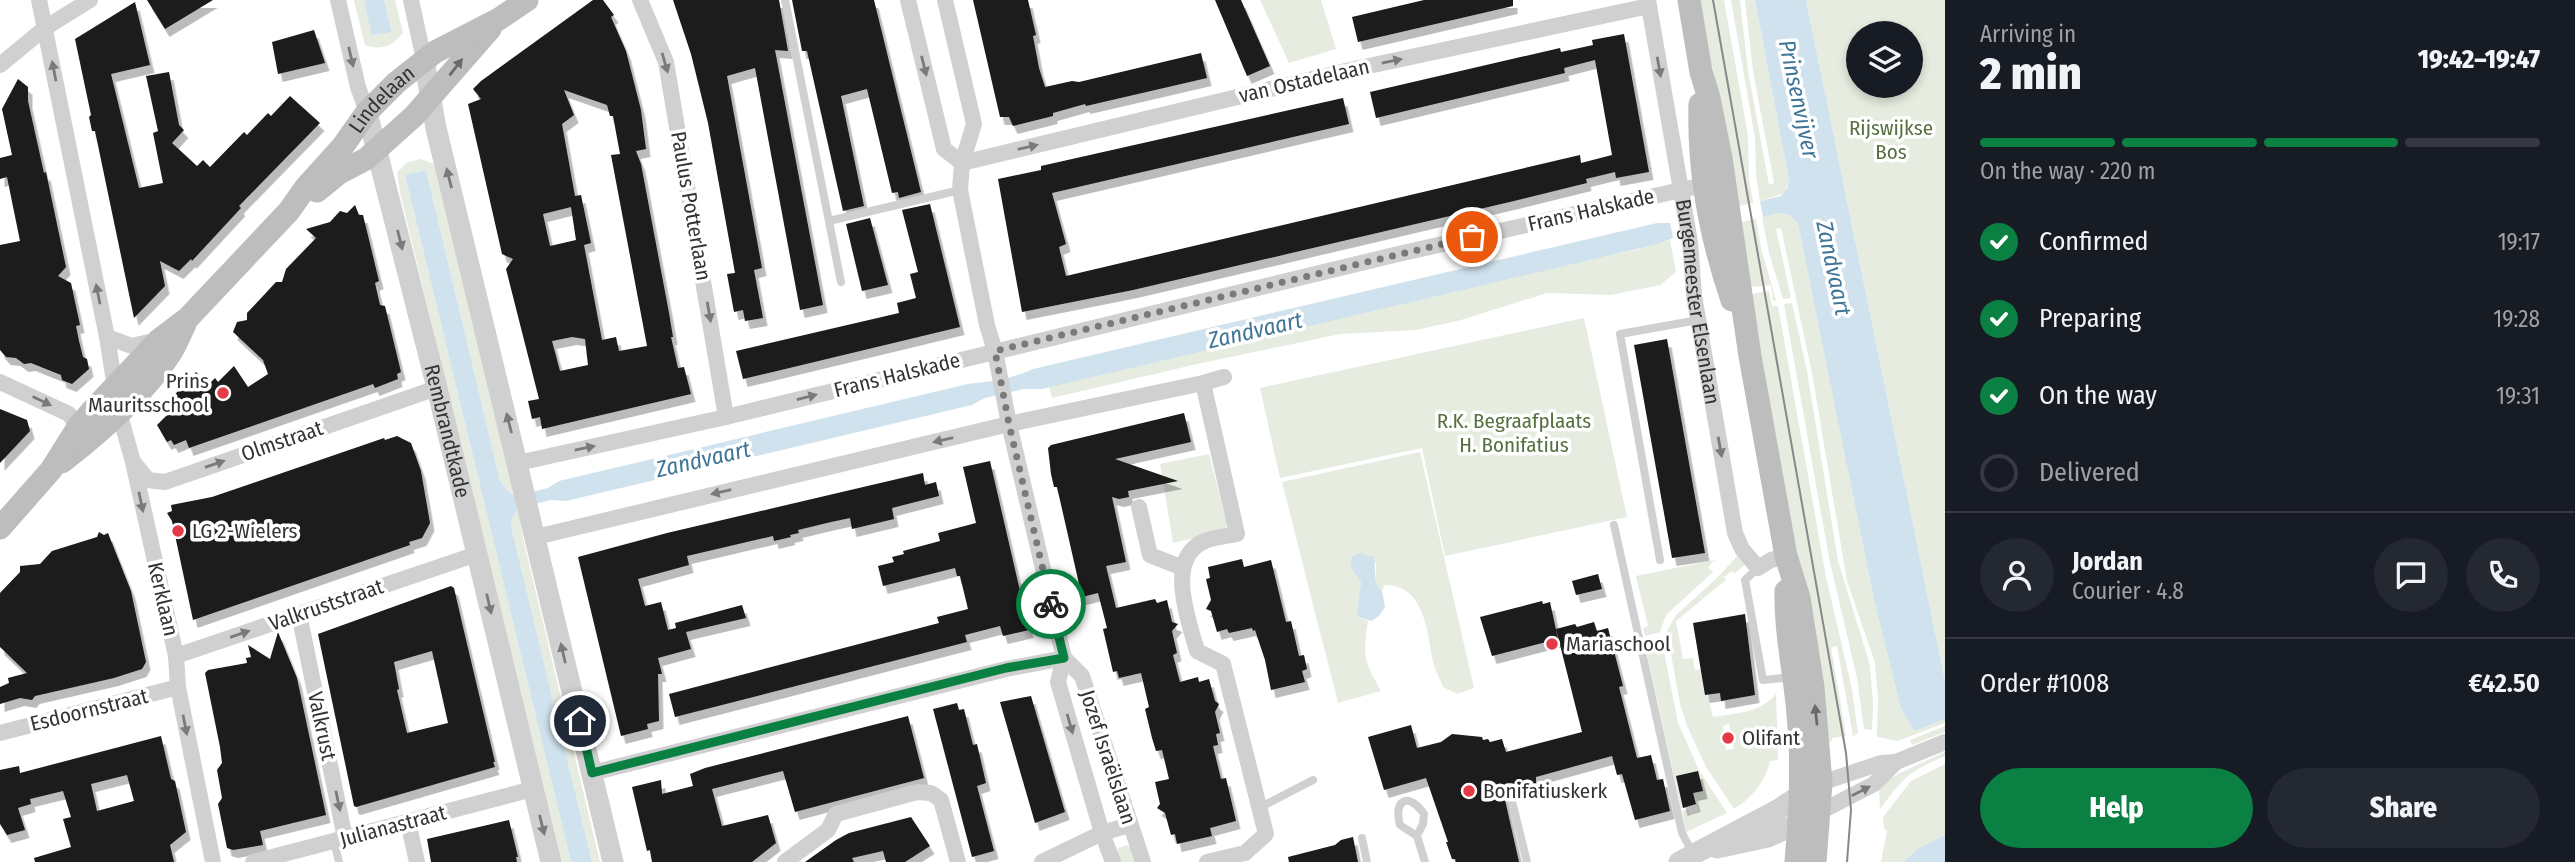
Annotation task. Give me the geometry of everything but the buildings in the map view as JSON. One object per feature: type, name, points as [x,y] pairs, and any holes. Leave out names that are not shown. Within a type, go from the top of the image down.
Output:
[{"type":"main road","name":"Lindelaan","points":[[0,528],[51,470],[78,427],[159,340],[188,318],[289,211],[306,187],[343,146],[367,112],[424,60],[499,19],[527,0]]},
{"type":"main road","name":"Burgemeester Elsenlaan","points":[[1689,0],[1701,72],[1711,105],[1703,185],[1708,221],[1750,356],[1786,556],[1799,598],[1807,645],[1818,726],[1821,783],[1815,862]]},
{"type":"main road","name":"Lindelaan","points":[[289,211],[339,173],[377,150],[429,100],[458,63],[499,19]]},
{"type":"main road","name":"Lindelaan","points":[[51,470],[96,435],[119,412],[170,354],[188,318]]},
{"type":"main road","name":"Burgemeester Elsenlaan","points":[[1786,556],[1786,612],[1798,718],[1800,823],[1796,862]]},
{"type":"street","name":"Kerklaan","points":[[39,0],[107,337],[119,412],[176,656],[178,687],[213,862]]},
{"type":"street","points":[[0,65],[45,28],[90,0]]},
{"type":"street","name":"Rembrandtkade","points":[[338,0],[358,87],[377,150],[437,388],[551,862]]},
{"type":"street","points":[[411,0],[424,60],[429,100],[613,862]]},
{"type":"street","name":"Paulus Potterlaan","points":[[640,0],[666,62],[726,417]]},
{"type":"street","points":[[908,0],[944,149],[961,163]]},
{"type":"street","name":"Jozef Israëlslaan","points":[[945,0],[974,124],[961,163],[960,190],[987,325],[1064,658],[1058,682],[1101,833],[1113,862]]},
{"type":"street","name":"van Ostadelaan","points":[[961,163],[1350,70],[1648,3]]},
{"type":"street","name":"Burgemeester Elsenlaan","points":[[1648,3],[1703,185]]},
{"type":"street","name":"Frans Halskade","points":[[518,463],[996,355],[1703,185]]},
{"type":"street","name":"Burgemeester Elsenlaan","points":[[1708,221],[1698,320],[1735,533],[1741,547],[1758,568]]},
{"type":"street","points":[[107,337],[132,346],[159,340]]},
{"type":"street","points":[[536,537],[1009,424],[1224,377]]},
{"type":"street","points":[[0,382],[69,414],[78,427]]},
{"type":"street","points":[[1203,383],[1237,534],[1203,541],[1189,554],[1183,568],[1182,591],[1197,651],[1223,664],[1266,834],[1245,853],[1207,862]]},
{"type":"street","name":"Olmstraat","points":[[133,463],[148,480],[165,482],[437,388]]},
{"type":"street","points":[[1139,506],[1150,555],[1183,568]]},
{"type":"street","name":"Valkruststraat","points":[[176,656],[477,554]]},
{"type":"street","points":[[1758,568],[1771,560],[1786,556]]},
{"type":"street","name":"Valkrust","points":[[299,614],[340,840]]},
{"type":"street","points":[[592,773],[1006,668],[1064,658]]},
{"type":"street","name":"Jozef Israëlslaan","points":[[1064,658],[1082,676],[1143,862]]},
{"type":"street","name":"Esdoornstraat","points":[[0,733],[178,687]]},
{"type":"street","points":[[1692,856],[1734,831],[1779,810],[1821,783],[1881,763],[1896,762],[1945,742]]},
{"type":"street","points":[[1692,856],[1768,837],[1800,823],[1874,784],[1896,762]]},
{"type":"street","name":"Julianastraat","points":[[253,862],[533,789]]},
{"type":"street","points":[[785,862],[828,830],[836,814],[917,792],[931,793],[941,800],[958,862]]},
{"type":"street","points":[[408,822],[417,862]]},
{"type":"street","points":[[1042,862],[1101,833],[1129,825]]},
{"type":"lane","points":[[785,0],[841,282]]},
{"type":"lane","points":[[829,221],[960,190]]},
{"type":"lane","points":[[1660,560],[1620,334],[1698,320]]},
{"type":"lane","points":[[1614,525],[1682,834],[1692,856]]},
{"type":"lane","points":[[1758,568],[1745,580],[1762,680],[1793,677]]},
{"type":"lane","points":[[1259,808],[1313,780]]},
{"type":"lane","points":[[1509,789],[1527,862]]},
{"type":"lane","points":[[1417,836],[1425,862]]},
{"type":"lane","points":[[1362,838],[1367,862]]},
{"type":"lane","points":[[339,862],[340,840]]},
{"type":"green space","points":[[354,0],[364,0],[373,36],[392,32],[384,0],[395,0],[403,33],[386,46],[365,45]]},
{"type":"green space","points":[[1260,0],[1321,0],[1336,49],[1289,63]]},
{"type":"green space","points":[[1698,0],[1724,0],[1748,136],[1749,179],[1761,248],[1776,300],[1773,301],[1771,285],[1750,287]]},
{"type":"green space","points":[[1731,0],[1740,0],[1748,71],[1769,185],[1774,183],[1753,71],[1745,0],[1755,0],[1789,180],[1785,193],[1760,201],[1755,138]]},
{"type":"green space","name":"Rijswijkse Bos","points":[[1806,0],[1945,0],[1945,681]]},
{"type":"green space","points":[[420,159],[435,164],[514,494],[500,481],[426,170],[405,175],[571,862],[562,862],[400,193],[397,172],[406,163]]},
{"type":"green space","points":[[1779,213],[1790,215],[1798,224],[1874,600],[1901,709],[1914,731],[1945,719],[1945,723],[1898,741],[1877,737],[1875,663],[1847,581],[1812,373],[1781,228],[1776,229],[1791,298],[1783,299],[1769,253],[1762,217]]},
{"type":"green space","points":[[1670,240],[1676,272],[1660,285],[1611,295],[1547,293],[1461,320],[1416,330],[1340,334],[1052,398],[1049,386],[1474,285],[1639,249]]},
{"type":"green space","points":[[1769,291],[1772,306],[1778,306],[1826,577],[1852,689],[1858,734],[1853,736],[1837,646],[1831,647],[1846,736],[1832,738],[1832,741],[1825,745],[1751,294]]},
{"type":"green space","points":[[1792,303],[1807,371],[1838,561],[1870,665],[1872,730],[1864,729],[1857,678],[1829,558],[1784,304]]},
{"type":"green space","name":"R.K. Begraafplaats H. Bonifatius","points":[[1584,318],[1627,517],[1445,556],[1422,448],[1280,478],[1260,388]]},
{"type":"green space","points":[[1420,452],[1474,688],[1457,694],[1443,687],[1434,664],[1422,612],[1409,593],[1398,587],[1385,585],[1382,591],[1376,585],[1376,563],[1351,568],[1361,582],[1357,611],[1359,617],[1368,621],[1366,657],[1381,691],[1338,703],[1282,482]]},
{"type":"green space","points":[[1209,454],[1227,525],[1222,532],[1173,543],[1160,464]]},
{"type":"green space","points":[[518,509],[600,862],[592,862],[511,526]]},
{"type":"green space","points":[[1740,553],[1747,563],[1735,573],[1732,571],[1724,577],[1726,580],[1676,621],[1683,659],[1693,658],[1695,670],[1701,669],[1713,717],[1755,709],[1776,694],[1778,760],[1770,761],[1757,789],[1734,809],[1706,767],[1687,726],[1680,704],[1667,631],[1676,615]],"holes":[[[1729,724],[1734,749],[1726,750],[1723,726]]]},
{"type":"green space","points":[[1720,559],[1713,561],[1708,568],[1713,572],[1666,615],[1660,632],[1645,636],[1643,628],[1648,626],[1636,576]]},
{"type":"green space","points":[[1661,637],[1678,723],[1699,770],[1727,813],[1686,832],[1682,811],[1688,809],[1689,815],[1699,812],[1696,798],[1686,800],[1687,806],[1681,808],[1644,640]]},
{"type":"green space","points":[[1945,726],[1945,732],[1912,745],[1910,740]]},
{"type":"green space","points":[[1945,752],[1945,756],[1908,776],[1880,809],[1879,786]]},
{"type":"green space","points":[[1945,764],[1945,862],[1881,862],[1887,831],[1883,817],[1911,781]]},
{"type":"green space","points":[[1127,845],[1131,848],[1135,862],[1120,862],[1118,848]]},
{"type":"water","points":[[364,0],[384,0],[392,32],[372,36]]},
{"type":"water","points":[[1755,0],[1806,0],[1945,681],[1945,719],[1914,731],[1901,709],[1874,600],[1798,224],[1790,215],[1779,213],[1042,389],[1024,389],[985,398],[972,405],[566,501],[551,500],[518,508],[511,526],[592,862],[571,862],[405,175],[426,170],[500,481],[515,496],[548,488],[559,481],[968,384],[1001,380],[1033,369],[1781,196],[1787,189],[1789,180]]},
{"type":"water","points":[[1359,553],[1374,557],[1376,584],[1382,591],[1385,607],[1379,616],[1371,621],[1359,617],[1357,611],[1361,582],[1351,568],[1351,558]]},
{"type":"water","points":[[1945,835],[1945,862],[1903,862],[1919,848]]},
{"type":"pier","points":[[1760,201],[1763,217],[1673,238],[1670,222]]},
{"type":"tram line","points":[[1713,0],[1846,753],[1851,810],[1847,862]]},
{"type":"way so far","points":[[1051,604],[1009,424],[995,351],[1472,237]]},
{"type":"place","name":"Prins Mauritsschool","points":[[223,393]]},
{"type":"place","name":"LG 2-Wielers","points":[[178,531]]},
{"type":"place","name":"Mariaschool","points":[[1552,644]]},
{"type":"place","name":"Olifant","points":[[1728,738]]},
{"type":"place","name":"Bonifatiuskerk","points":[[1469,791]]},
{"type":"route","points":[[580,721],[592,773],[1006,668],[1064,658],[1051,604]]},
{"type":"water label","name":"Prinsenvijver","points":[[1799,99]]},
{"type":"water label","name":"Zandvaart","points":[[1834,268]]},
{"type":"water label","name":"Zandvaart","points":[[1255,330]]},
{"type":"water label","name":"Zandvaart","points":[[703,459]]}]
